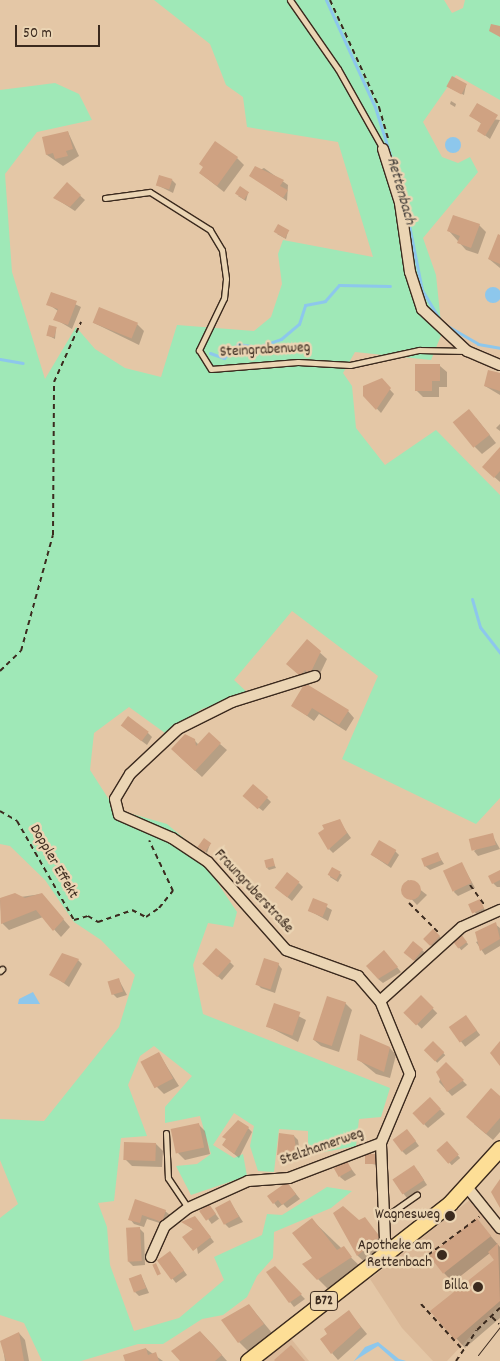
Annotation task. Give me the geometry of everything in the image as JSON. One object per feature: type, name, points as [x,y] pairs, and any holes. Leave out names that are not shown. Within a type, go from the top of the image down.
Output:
[{"type":"main road","name":"B72","points":[[248,1361],[391,1250],[467,1187],[500,1148]]},
{"type":"street","name":"Steingrabenweg","points":[[387,147],[400,203],[417,298],[433,324],[466,351],[500,365]]},
{"type":"street","name":"Fraungruberstraße","points":[[315,676],[232,702],[178,729],[130,774],[115,800],[120,815],[172,838],[208,862],[286,950],[358,976],[380,1001],[410,1074],[382,1143],[385,1242],[391,1250]]},
{"type":"street","points":[[380,1001],[448,940],[500,910]]},
{"type":"street","name":"Stelzhamerweg","points":[[151,1257],[165,1226],[188,1208],[248,1181],[289,1178],[382,1143]]},
{"type":"street","points":[[467,1187],[500,1228]]},
{"type":"lane","name":"Steingrabenweg","points":[[290,0],[338,69],[387,147]]},
{"type":"lane","name":"Steingrabenweg","points":[[105,198],[150,192],[210,230],[222,250],[226,279],[224,298],[199,350],[212,369],[298,362],[350,365],[418,350],[466,351]]},
{"type":"lane","points":[[166,1133],[168,1178],[188,1208]]},
{"type":"lane","points":[[384,1217],[417,1195]]},
{"type":"path","points":[[330,0],[379,107],[387,147]]},
{"type":"path","points":[[0,671],[21,652],[53,535],[54,382],[81,322]]},
{"type":"path","name":"Doppler Effekt","points":[[0,811],[17,821],[74,920],[88,916],[98,922],[132,910],[146,917],[172,891],[139,823]]},
{"type":"path","points":[[470,885],[489,915]]},
{"type":"path","points":[[409,904],[448,940]]},
{"type":"path","points":[[430,1264],[428,1256],[479,1217]]},
{"type":"path","points":[[420,1304],[463,1350]]},
{"type":"path","points":[[456,1361],[463,1350],[500,1308]]},
{"type":"path","points":[[492,1316],[499,1324]]},
{"type":"shaded area","points":[[471,1199],[500,1235],[500,1305],[447,1361],[433,1361],[402,1328],[370,1279]]},
{"type":"shaded area","points":[[289,1336],[309,1361],[261,1361]]},
{"type":"green space","points":[[154,0],[444,0],[452,13],[463,8],[465,0],[500,0],[500,100],[456,75],[423,122],[442,157],[458,163],[470,157],[478,172],[423,238],[436,275],[442,333],[431,360],[355,352],[343,373],[352,386],[356,428],[385,465],[436,430],[500,495],[500,798],[476,824],[342,759],[378,676],[292,611],[234,680],[249,694],[202,709],[165,733],[129,707],[94,733],[90,770],[115,809],[167,824],[193,846],[237,912],[233,927],[208,923],[193,965],[203,1014],[390,1088],[381,1117],[359,1119],[356,1146],[308,1155],[308,1131],[279,1129],[274,1172],[258,1171],[250,1146],[254,1126],[234,1113],[213,1145],[234,1158],[243,1154],[247,1176],[191,1195],[176,1166],[197,1164],[211,1154],[200,1116],[165,1123],[165,1107],[192,1076],[154,1046],[140,1056],[128,1085],[147,1136],[121,1138],[114,1201],[98,1203],[107,1227],[110,1265],[134,1331],[179,1318],[224,1280],[214,1257],[262,1235],[267,1214],[282,1215],[327,1187],[352,1191],[331,1208],[274,1232],[273,1258],[257,1276],[247,1297],[223,1315],[202,1319],[163,1344],[138,1344],[81,1361],[42,1361],[24,1323],[0,1315],[0,1218],[18,1204],[0,1160],[0,1119],[44,1121],[119,1027],[135,975],[101,940],[74,922],[45,880],[10,846],[0,844],[0,90],[55,83],[79,94],[92,120],[37,132],[5,174],[12,272],[45,379],[76,327],[95,349],[125,368],[161,377],[177,325],[254,331],[271,317],[282,284],[278,254],[283,240],[373,257],[338,142],[247,127],[243,97],[226,85],[210,44]]},
{"type":"water","points":[[453,137],[461,145],[453,153],[445,145]]},
{"type":"water","points":[[493,287],[499,289],[501,295],[499,301],[493,303],[487,301],[485,295],[487,289]]},
{"type":"water","points":[[33,992],[40,1004],[18,1004],[19,999]]},
{"type":"water","points":[[378,1342],[399,1359],[406,1361],[395,1361],[378,1346],[354,1361],[365,1347]]},
{"type":"building","points":[[491,24],[500,26],[500,37],[489,31]]},
{"type":"building","points":[[452,76],[467,84],[461,95],[446,87]]},
{"type":"building","points":[[477,103],[498,115],[485,136],[477,131],[481,123],[469,116]]},
{"type":"building","points":[[68,131],[73,149],[66,151],[68,156],[55,159],[53,153],[46,155],[42,137]]},
{"type":"building","points":[[215,141],[238,157],[217,186],[199,173],[203,167],[199,164]]},
{"type":"building","points":[[255,166],[284,180],[280,186],[288,190],[283,198],[249,176]]},
{"type":"building","points":[[159,175],[172,179],[169,190],[156,186]]},
{"type":"building","points":[[67,182],[81,195],[70,207],[53,198]]},
{"type":"building","points":[[240,186],[249,192],[244,200],[235,193]]},
{"type":"building","points":[[453,215],[480,224],[471,248],[457,243],[460,236],[447,231]]},
{"type":"building","points":[[278,224],[289,230],[285,238],[274,232]]},
{"type":"building","points":[[498,234],[500,235],[500,264],[488,259]]},
{"type":"building","points":[[51,292],[77,301],[68,325],[53,320],[58,309],[46,305]]},
{"type":"building","points":[[99,307],[138,323],[132,338],[93,323]]},
{"type":"building","points":[[49,325],[57,327],[54,338],[46,336]]},
{"type":"building","points":[[415,364],[440,364],[440,381],[432,381],[432,391],[415,391]]},
{"type":"building","points":[[488,370],[500,373],[500,391],[484,386]]},
{"type":"building","points":[[382,378],[391,388],[376,410],[363,396],[363,386]]},
{"type":"building","points":[[469,409],[490,435],[473,448],[453,422]]},
{"type":"building","points":[[500,447],[500,471],[494,478],[482,467]]},
{"type":"building","points":[[307,639],[321,651],[310,674],[305,670],[300,676],[286,664]]},
{"type":"building","points":[[305,683],[349,710],[339,725],[312,708],[307,716],[291,706]]},
{"type":"building","points":[[128,716],[149,732],[142,741],[121,726]]},
{"type":"building","points":[[209,732],[221,743],[195,771],[171,749],[185,734],[195,739],[196,746]]},
{"type":"building","points":[[253,784],[268,797],[258,809],[243,796]]},
{"type":"building","points":[[340,819],[347,833],[328,850],[318,833],[324,829],[322,825]]},
{"type":"building","points":[[493,833],[496,845],[472,851],[469,839]]},
{"type":"building","points":[[204,838],[211,843],[205,852],[198,847]]},
{"type":"building","points":[[379,840],[396,850],[388,865],[370,855]]},
{"type":"building","points":[[438,852],[441,860],[424,867],[421,858]]},
{"type":"building","points":[[273,858],[275,866],[266,868],[264,860]]},
{"type":"building","points":[[462,862],[472,883],[453,892],[443,871]]},
{"type":"building","points":[[332,867],[341,872],[336,880],[328,875]]},
{"type":"building","points":[[500,870],[500,880],[492,884],[488,876]]},
{"type":"building","points":[[287,872],[300,882],[287,898],[275,888]]},
{"type":"building","points":[[407,880],[415,880],[421,886],[421,894],[415,900],[407,900],[401,894],[401,886]]},
{"type":"building","points":[[15,893],[25,898],[42,893],[64,919],[53,931],[36,910],[1,924],[0,898]]},
{"type":"building","points":[[313,898],[328,904],[323,917],[308,911]]},
{"type":"building","points":[[480,899],[484,908],[472,913],[468,904]]},
{"type":"building","points":[[496,922],[500,939],[480,951],[475,932]]},
{"type":"building","points":[[433,929],[440,936],[430,946],[423,939]]},
{"type":"building","points":[[461,934],[467,942],[458,949],[452,941]]},
{"type":"building","points":[[413,941],[423,949],[414,961],[404,953]]},
{"type":"building","points":[[216,948],[231,961],[217,977],[202,964]]},
{"type":"building","points":[[384,950],[398,967],[378,979],[366,966]]},
{"type":"building","points":[[62,953],[79,959],[64,983],[49,975]]},
{"type":"building","points":[[264,958],[279,963],[271,990],[255,985]]},
{"type":"building","points":[[119,978],[123,991],[112,995],[108,982]]},
{"type":"building","points":[[421,995],[434,1008],[416,1025],[403,1013]]},
{"type":"building","points":[[327,996],[346,1002],[332,1046],[313,1040]]},
{"type":"building","points":[[274,1003],[300,1012],[292,1036],[266,1027]]},
{"type":"building","points":[[466,1015],[477,1031],[460,1043],[449,1027]]},
{"type":"building","points":[[360,1034],[390,1047],[384,1072],[357,1060]]},
{"type":"building","points":[[433,1041],[444,1052],[435,1062],[424,1050]]},
{"type":"building","points":[[500,1041],[500,1066],[490,1053]]},
{"type":"building","points":[[159,1052],[173,1078],[155,1088],[140,1062]]},
{"type":"building","points":[[446,1062],[464,1080],[447,1092],[436,1072]]},
{"type":"building","points":[[491,1088],[500,1096],[500,1118],[486,1134],[466,1117]]},
{"type":"building","points":[[430,1097],[441,1109],[423,1125],[412,1113]]},
{"type":"building","points":[[238,1120],[249,1127],[234,1154],[222,1145],[226,1139],[222,1137]]},
{"type":"building","points":[[199,1123],[204,1147],[176,1153],[171,1129]]},
{"type":"building","points":[[407,1129],[416,1141],[402,1152],[393,1140]]},
{"type":"building","points":[[279,1133],[294,1135],[297,1156],[277,1155]]},
{"type":"building","points":[[447,1141],[459,1155],[448,1164],[436,1150]]},
{"type":"building","points":[[124,1142],[156,1143],[155,1161],[123,1160]]},
{"type":"building","points":[[365,1154],[377,1154],[377,1164],[365,1164]]},
{"type":"building","points":[[347,1161],[352,1170],[339,1177],[334,1168]]},
{"type":"building","points":[[414,1165],[424,1180],[403,1194],[392,1180]]},
{"type":"building","points":[[500,1179],[500,1208],[491,1192]]},
{"type":"building","points":[[287,1182],[296,1194],[282,1205],[278,1200],[273,1204],[267,1196]]},
{"type":"building","points":[[135,1199],[166,1210],[162,1222],[142,1215],[140,1223],[128,1220]]},
{"type":"building","points":[[230,1200],[239,1217],[224,1225],[215,1208]]},
{"type":"building","points":[[209,1204],[216,1214],[206,1221],[199,1211]]},
{"type":"building","points":[[343,1206],[359,1220],[365,1217],[380,1237],[357,1256],[333,1213]]},
{"type":"building","points":[[195,1216],[211,1237],[193,1251],[182,1237],[193,1229],[181,1222]]},
{"type":"building","points":[[312,1218],[337,1250],[344,1246],[352,1257],[317,1280],[302,1264],[312,1258],[292,1233]]},
{"type":"building","points":[[477,1218],[491,1236],[443,1274],[429,1256]]},
{"type":"building","points":[[140,1227],[142,1261],[128,1262],[126,1228]]},
{"type":"building","points":[[498,1243],[500,1301],[455,1340],[430,1311],[494,1260],[488,1252]]},
{"type":"building","points":[[170,1251],[184,1270],[171,1280],[157,1260]]},
{"type":"building","points":[[156,1263],[161,1274],[157,1276],[152,1265]]},
{"type":"building","points":[[275,1266],[302,1294],[289,1303],[266,1272]]},
{"type":"building","points":[[141,1274],[146,1288],[134,1293],[129,1278]]},
{"type":"building","points":[[249,1304],[264,1324],[238,1343],[221,1320]]},
{"type":"building","points":[[349,1310],[361,1327],[331,1354],[320,1339],[327,1334],[324,1329]]},
{"type":"building","points":[[200,1331],[222,1355],[215,1361],[180,1361],[171,1351]]},
{"type":"building","points":[[19,1332],[24,1361],[6,1361],[0,1341]]},
{"type":"building","points":[[291,1345],[305,1361],[274,1360]]},
{"type":"building","points":[[146,1348],[148,1355],[156,1352],[159,1361],[125,1361],[123,1355]]},
{"type":"waterway","name":"Rettenbach","points":[[326,0],[375,107],[398,180]]},
{"type":"waterway","name":"Rettenbach","points":[[404,200],[422,290],[440,320]]},
{"type":"waterway","points":[[210,353],[224,358],[238,344],[258,347],[281,339],[299,324],[305,305],[325,301],[339,285],[390,286]]},
{"type":"waterway","name":"Rettenbach","points":[[444,324],[478,344],[500,348]]},
{"type":"waterway","points":[[0,359],[23,363]]},
{"type":"waterway","points":[[472,599],[480,627],[500,653]]},
{"type":"tram line","points":[[478,1355],[500,1327]]},
{"type":"place","name":"Wagnesweg","points":[[450,1216]]},
{"type":"place","name":"Apotheke am Rettenbach","points":[[442,1255]]},
{"type":"place","name":"Billa","points":[[478,1287]]}]
